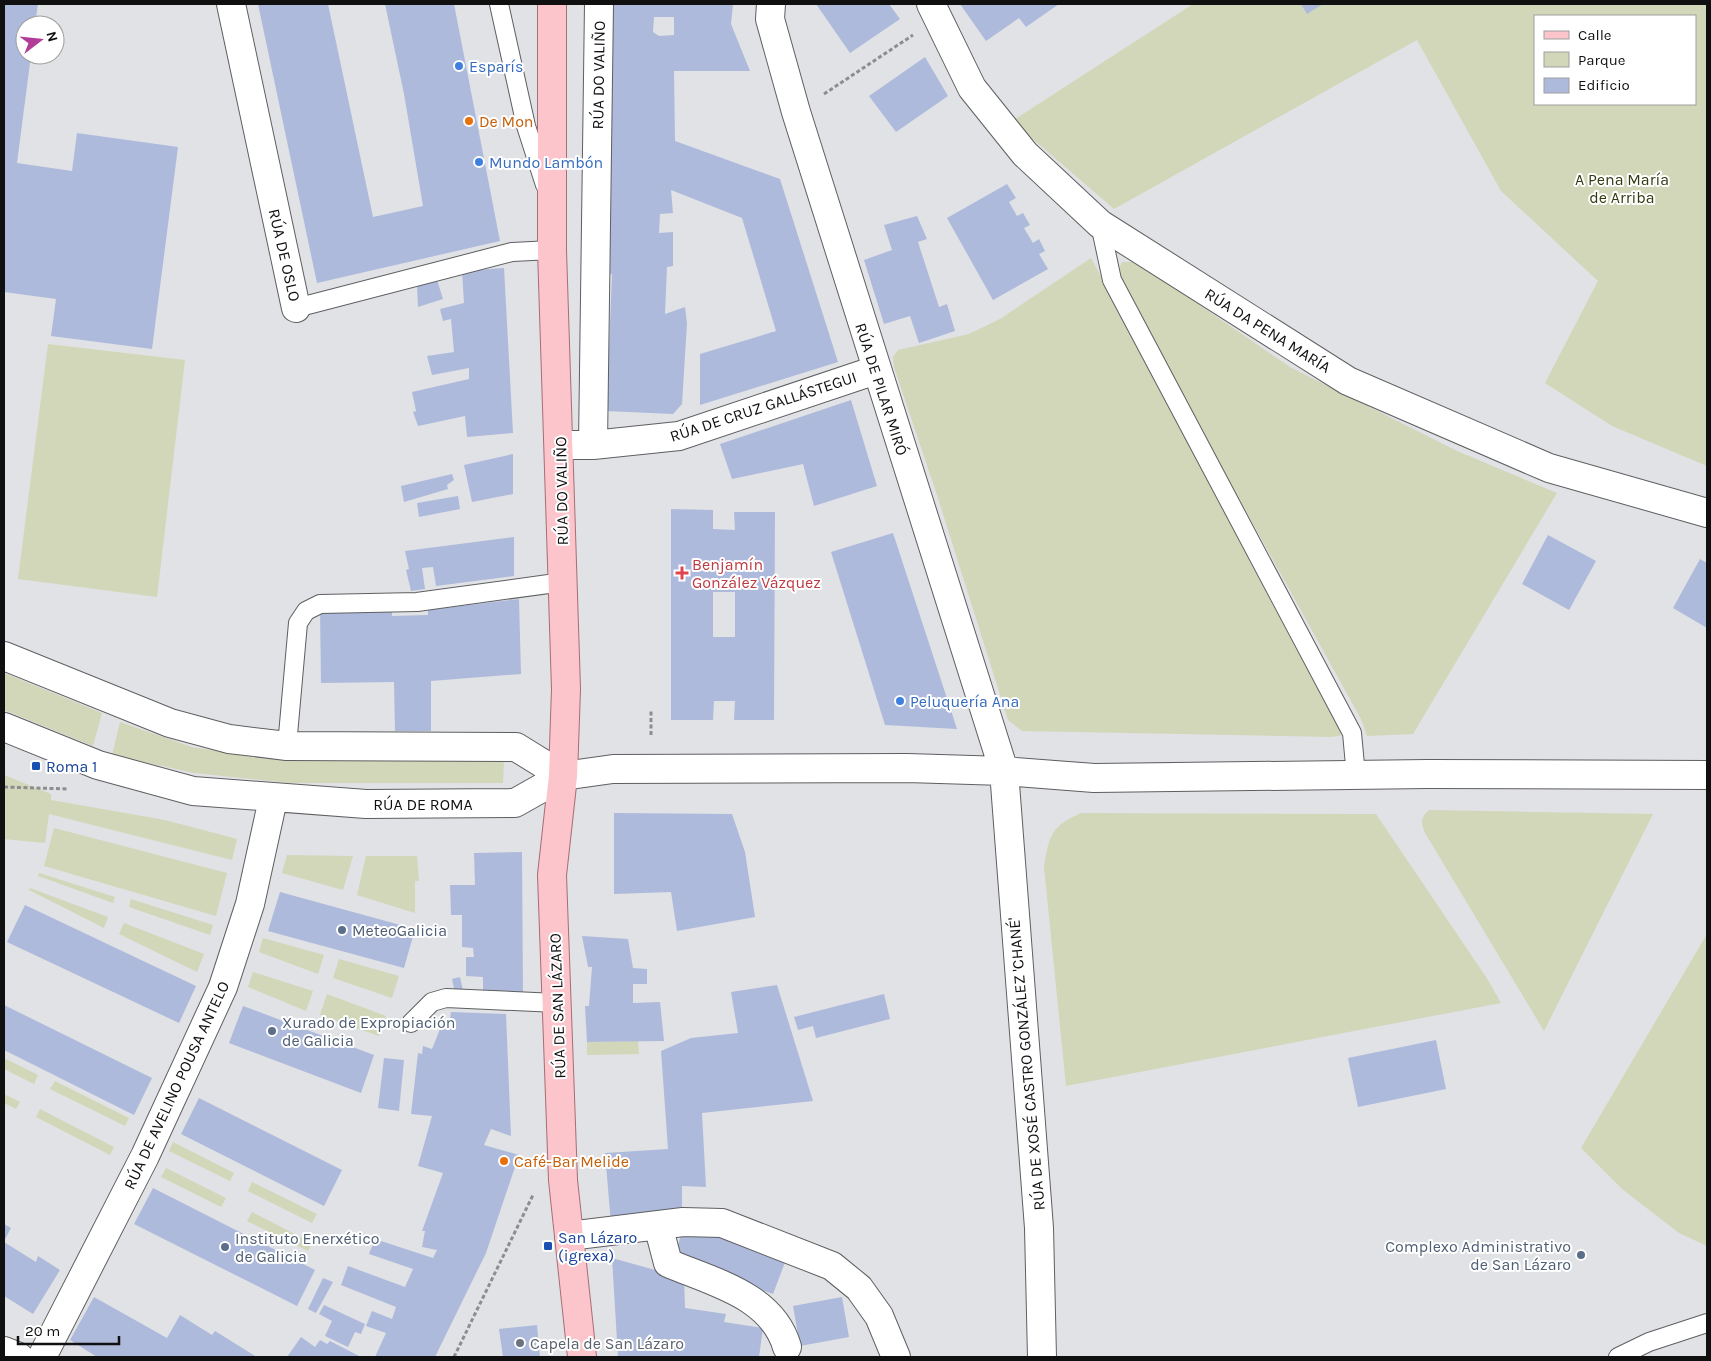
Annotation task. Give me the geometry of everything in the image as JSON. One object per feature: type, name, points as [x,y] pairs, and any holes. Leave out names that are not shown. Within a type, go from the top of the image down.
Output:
[{"type":"main road","name":"RÚA DO VALIÑO","points":[[552,4],[552,250],[560,445],[566,689],[563,776]]},
{"type":"main road","name":"RÚA DE SAN LÁZARO","points":[[563,776],[552,875],[563,1180],[582,1357]]},
{"type":"street","name":"RÚA DE OSLO","points":[[231,4],[296,308]]},
{"type":"street","name":"RÚA DO VALIÑO","points":[[593,445],[599,4]]},
{"type":"street","name":"RÚA DE PILAR MIRÓ","points":[[771,4],[770,20],[796,112],[1004,772]]},
{"type":"street","name":"RÚA DA PENA MARÍA","points":[[934,11],[972,88],[1025,154],[1100,224],[1348,381],[1549,468],[1707,513]]},
{"type":"street","name":"RÚA DE CRUZ GALLÁSTEGUI","points":[[560,445],[593,445],[680,436],[876,370]]},
{"type":"street","points":[[4,656],[170,723],[229,739],[287,746],[516,747],[563,776],[613,770],[908,768],[1094,778],[1707,775]]},
{"type":"street","name":"RÚA DE ROMA","points":[[4,727],[98,765],[193,791],[273,799],[366,804],[515,803],[563,776]]},
{"type":"street","name":"RÚA DE XOSÉ CASTRO GONZÁLEZ 'CHANÉ'","points":[[1004,772],[1039,1228],[1042,1357]]},
{"type":"street","name":"RÚA DE AVELINO POUSA ANTELO","points":[[42,1357],[145,1156],[223,987],[250,904],[273,799]]},
{"type":"street","points":[[569,1236],[684,1222],[722,1223],[832,1266],[859,1288],[879,1316],[896,1357]]},
{"type":"street","points":[[658,1226],[668,1263],[753,1300],[770,1315],[784,1335],[787,1347]]},
{"type":"street","points":[[4,1351],[19,1357]]},
{"type":"lane","name":"RÚA DO VALIÑO","points":[[499,4],[526,126],[553,206]]},
{"type":"lane","points":[[1100,224],[1112,280],[1352,733],[1356,776]]},
{"type":"lane","name":"RÚA DE OSLO","points":[[296,308],[512,252],[552,250]]},
{"type":"lane","points":[[287,746],[298,623],[306,611],[320,604],[417,602],[563,582]]},
{"type":"lane","points":[[411,1022],[432,1002],[446,998],[557,1003]]},
{"type":"lane","points":[[1618,1357],[1649,1342],[1707,1323]]},
{"type":"path","points":[[796,112],[934,11]]},
{"type":"path","points":[[651,709],[651,735]]},
{"type":"path","points":[[4,787],[77,788]]},
{"type":"path","points":[[454,1357],[535,1190]]},
{"type":"green space","name":"A Pena María de Arriba","points":[[1193,4],[1707,4],[1707,466],[1612,426],[1545,383],[1598,281],[1501,191],[1417,40],[1114,209],[1012,121]]},
{"type":"green space","points":[[1091,258],[1343,726],[1340,736],[1022,731],[1008,720],[937,495],[894,367],[893,357],[898,350],[969,334],[1000,319]]},
{"type":"green space","points":[[1122,262],[1133,262],[1160,278],[1290,367],[1457,451],[1557,493],[1413,734],[1367,736],[1361,719],[1128,298],[1118,272]]},
{"type":"green space","points":[[48,344],[185,360],[157,597],[18,579]]},
{"type":"green space","points":[[4,673],[102,713],[93,746],[4,710]]},
{"type":"green space","points":[[120,722],[192,747],[264,759],[504,761],[503,783],[289,783],[194,773],[112,755]]},
{"type":"green space","points":[[4,775],[51,794],[51,800],[165,820],[237,839],[232,860],[49,814],[45,843],[4,839]]},
{"type":"green space","points":[[1429,810],[1653,814],[1544,1031],[1425,833],[1422,821]]},
{"type":"green space","points":[[1081,813],[1376,814],[1488,980],[1501,1003],[1066,1086],[1044,867],[1053,833],[1063,823]]},
{"type":"green space","points":[[54,828],[227,873],[216,916],[44,866]]},
{"type":"green space","points":[[287,855],[353,856],[343,890],[282,873]]},
{"type":"green space","points":[[366,856],[417,856],[419,881],[415,881],[415,913],[357,895]]},
{"type":"green space","points":[[39,873],[115,897],[113,903],[38,876]]},
{"type":"green space","points":[[30,888],[108,917],[104,928],[29,890]]},
{"type":"green space","points":[[131,899],[213,925],[210,935],[129,907]]},
{"type":"green space","points":[[124,923],[204,954],[197,972],[119,934]]},
{"type":"green space","points":[[1707,934],[1707,1246],[1679,1233],[1622,1189],[1581,1148]]},
{"type":"green space","points":[[263,938],[324,955],[318,974],[259,952]]},
{"type":"green space","points":[[339,959],[399,976],[392,998],[333,978]]},
{"type":"green space","points":[[253,972],[313,991],[306,1011],[248,987]]},
{"type":"green space","points":[[327,994],[386,1016],[379,1036],[320,1015]]},
{"type":"green space","points":[[638,1041],[639,1054],[587,1055],[587,1042]]},
{"type":"green space","points":[[4,1058],[38,1075],[34,1084],[4,1069]]},
{"type":"green space","points":[[55,1081],[129,1118],[125,1126],[50,1089]]},
{"type":"green space","points":[[4,1094],[20,1102],[16,1109],[4,1103]]},
{"type":"green space","points":[[40,1109],[114,1147],[110,1155],[36,1117]]},
{"type":"green space","points":[[173,1142],[234,1173],[230,1181],[169,1151]]},
{"type":"green space","points":[[166,1168],[226,1198],[221,1207],[161,1177]]},
{"type":"green space","points":[[252,1182],[317,1214],[312,1223],[248,1191]]},
{"type":"green space","points":[[252,1212],[312,1243],[308,1251],[247,1221]]},
{"type":"building","points":[[4,4],[38,4],[36,15],[15,15],[15,65],[30,65],[17,163],[72,171],[77,133],[178,147],[152,349],[51,336],[56,299],[4,292]]},
{"type":"building","points":[[258,4],[328,4],[373,217],[423,206],[404,94],[385,4],[454,4],[500,241],[317,283]]},
{"type":"building","points":[[610,4],[733,4],[731,24],[750,71],[674,71],[675,141],[780,179],[838,362],[700,405],[700,354],[776,331],[742,218],[671,190],[673,213],[660,214],[659,233],[673,232],[673,266],[667,267],[665,314],[685,307],[687,323],[682,404],[673,414],[605,411],[605,373],[608,373],[612,274],[607,275]],"holes":[[[654,17],[674,17],[674,35],[659,36],[653,32]]]},
{"type":"building","points":[[816,4],[889,4],[900,19],[850,53]]},
{"type":"building","points":[[960,4],[1059,4],[1026,27],[1019,18],[986,41]]},
{"type":"building","points":[[1301,4],[1323,4],[1307,14]]},
{"type":"building","points":[[925,57],[948,96],[896,132],[869,96]]},
{"type":"building","points":[[1007,184],[1016,198],[1009,202],[1017,216],[1023,213],[1030,225],[1024,228],[1033,243],[1039,239],[1045,251],[1039,254],[1048,269],[993,300],[947,218]]},
{"type":"building","points":[[917,216],[927,239],[918,242],[939,307],[947,304],[955,331],[919,343],[910,316],[884,324],[864,260],[892,250],[884,225]]},
{"type":"building","points":[[504,268],[513,433],[467,437],[465,416],[418,426],[413,412],[416,411],[412,392],[469,379],[469,368],[432,375],[427,356],[454,352],[451,319],[443,321],[440,309],[464,303],[462,271]]},
{"type":"building","points":[[437,280],[443,299],[418,307],[417,286]]},
{"type":"building","points":[[851,400],[877,486],[814,506],[803,464],[732,479],[720,444]]},
{"type":"building","points":[[513,454],[513,494],[472,502],[464,465]]},
{"type":"building","points":[[452,474],[454,480],[447,485],[448,489],[404,502],[401,486]]},
{"type":"building","points":[[458,496],[460,509],[419,517],[417,503]]},
{"type":"building","points":[[671,509],[713,510],[713,529],[735,530],[734,512],[775,512],[774,720],[734,720],[735,701],[714,701],[713,720],[671,720]],"holes":[[[713,592],[735,592],[735,637],[713,637]]]},
{"type":"building","points":[[893,533],[957,729],[885,725],[831,552]]},
{"type":"building","points":[[1548,535],[1596,561],[1569,610],[1522,584]]},
{"type":"building","points":[[514,537],[514,576],[436,586],[433,567],[422,568],[425,589],[411,591],[406,570],[409,569],[405,551]]},
{"type":"building","points":[[1700,559],[1707,563],[1707,628],[1673,608]]},
{"type":"building","points":[[519,599],[521,674],[431,681],[431,731],[395,731],[394,682],[321,683],[320,608],[392,607],[392,616],[428,615],[428,610]]},
{"type":"building","points":[[614,813],[732,814],[745,852],[755,917],[677,931],[671,892],[614,894]]},
{"type":"building","points":[[522,852],[523,994],[483,994],[483,977],[466,976],[466,957],[474,957],[473,948],[462,947],[462,915],[451,915],[450,885],[475,885],[474,853]]},
{"type":"building","name":"MeteoGalicia","points":[[280,892],[415,929],[404,968],[268,931]]},
{"type":"building","points":[[25,905],[196,986],[179,1023],[7,942]]},
{"type":"building","points":[[582,936],[628,939],[633,968],[647,969],[647,984],[633,984],[633,1003],[660,1002],[664,1041],[587,1042],[585,1006],[589,1006],[592,967],[588,967]]},
{"type":"building","points":[[460,977],[463,991],[455,993],[452,979]]},
{"type":"building","points":[[777,985],[813,1101],[702,1113],[706,1187],[682,1186],[682,1220],[611,1224],[605,1153],[668,1149],[661,1051],[691,1038],[738,1033],[731,992]]},
{"type":"building","points":[[884,994],[890,1019],[816,1038],[813,1026],[798,1030],[794,1017]]},
{"type":"building","points":[[4,1005],[152,1078],[134,1115],[4,1050]]},
{"type":"building","points":[[243,1006],[374,1055],[361,1093],[229,1043]]},
{"type":"building","points":[[451,1012],[506,1014],[511,1136],[491,1129],[484,1145],[519,1155],[486,1253],[435,1357],[375,1357],[386,1333],[366,1326],[372,1311],[392,1319],[396,1307],[341,1285],[348,1266],[405,1287],[413,1269],[369,1254],[375,1239],[433,1258],[437,1250],[422,1247],[425,1231],[422,1231],[443,1173],[418,1166],[432,1116],[411,1114],[418,1053],[422,1054],[423,1046],[432,1049],[442,1024],[449,1026]]},
{"type":"building","points":[[1436,1040],[1446,1089],[1358,1107],[1348,1058]]},
{"type":"building","points":[[384,1058],[404,1060],[399,1111],[378,1108]]},
{"type":"building","points":[[199,1098],[342,1170],[324,1206],[181,1134]]},
{"type":"building","name":"Instituto Enerxético de Galicia","points":[[153,1188],[315,1270],[297,1306],[134,1224]]},
{"type":"building","points":[[4,1224],[11,1228],[4,1241]]},
{"type":"building","points":[[683,1228],[707,1230],[787,1257],[773,1294],[674,1259]]},
{"type":"building","points":[[4,1242],[36,1262],[38,1256],[60,1270],[33,1314],[4,1296]]},
{"type":"building","points":[[612,1258],[684,1278],[685,1308],[726,1314],[724,1322],[763,1328],[759,1357],[618,1357]]},
{"type":"building","points":[[323,1278],[333,1282],[316,1313],[308,1309]]},
{"type":"building","points":[[94,1297],[167,1338],[180,1315],[212,1335],[215,1331],[257,1357],[97,1357],[70,1340]]},
{"type":"building","points":[[842,1297],[849,1337],[800,1346],[793,1306]]},
{"type":"building","points":[[324,1305],[365,1324],[361,1334],[355,1332],[348,1347],[325,1336],[332,1321],[319,1314]]},
{"type":"building","name":"Capela de San Lázaro","points":[[537,1325],[540,1357],[503,1357],[499,1329]]},
{"type":"building","points":[[301,1337],[315,1347],[320,1340],[327,1344],[330,1341],[361,1357],[287,1357]]},
{"type":"place","name":"Esparís","points":[[459,66]]},
{"type":"place","name":"De Mon","points":[[469,121]]},
{"type":"place","name":"Mundo Lambón","points":[[479,162]]},
{"type":"place","name":"Benjamín González Vázquez","points":[[682,573]]},
{"type":"place","name":"Peluquería Ana","points":[[900,701]]},
{"type":"place","name":"Roma 1","points":[[36,766]]},
{"type":"place","name":"MeteoGalicia","points":[[342,930]]},
{"type":"place","name":"Xurado de Expropiación de Galicia","points":[[272,1031]]},
{"type":"place","name":"Café-Bar Melide","points":[[504,1161]]},
{"type":"place","name":"San Lázaro (igrexa)","points":[[548,1246]]},
{"type":"place","name":"Instituto Enerxético de Galicia","points":[[225,1247]]},
{"type":"place","name":"Complexo Administrativo de San Lázaro","points":[[1581,1255]]},
{"type":"place","name":"Capela de San Lázaro","points":[[520,1343]]}]
